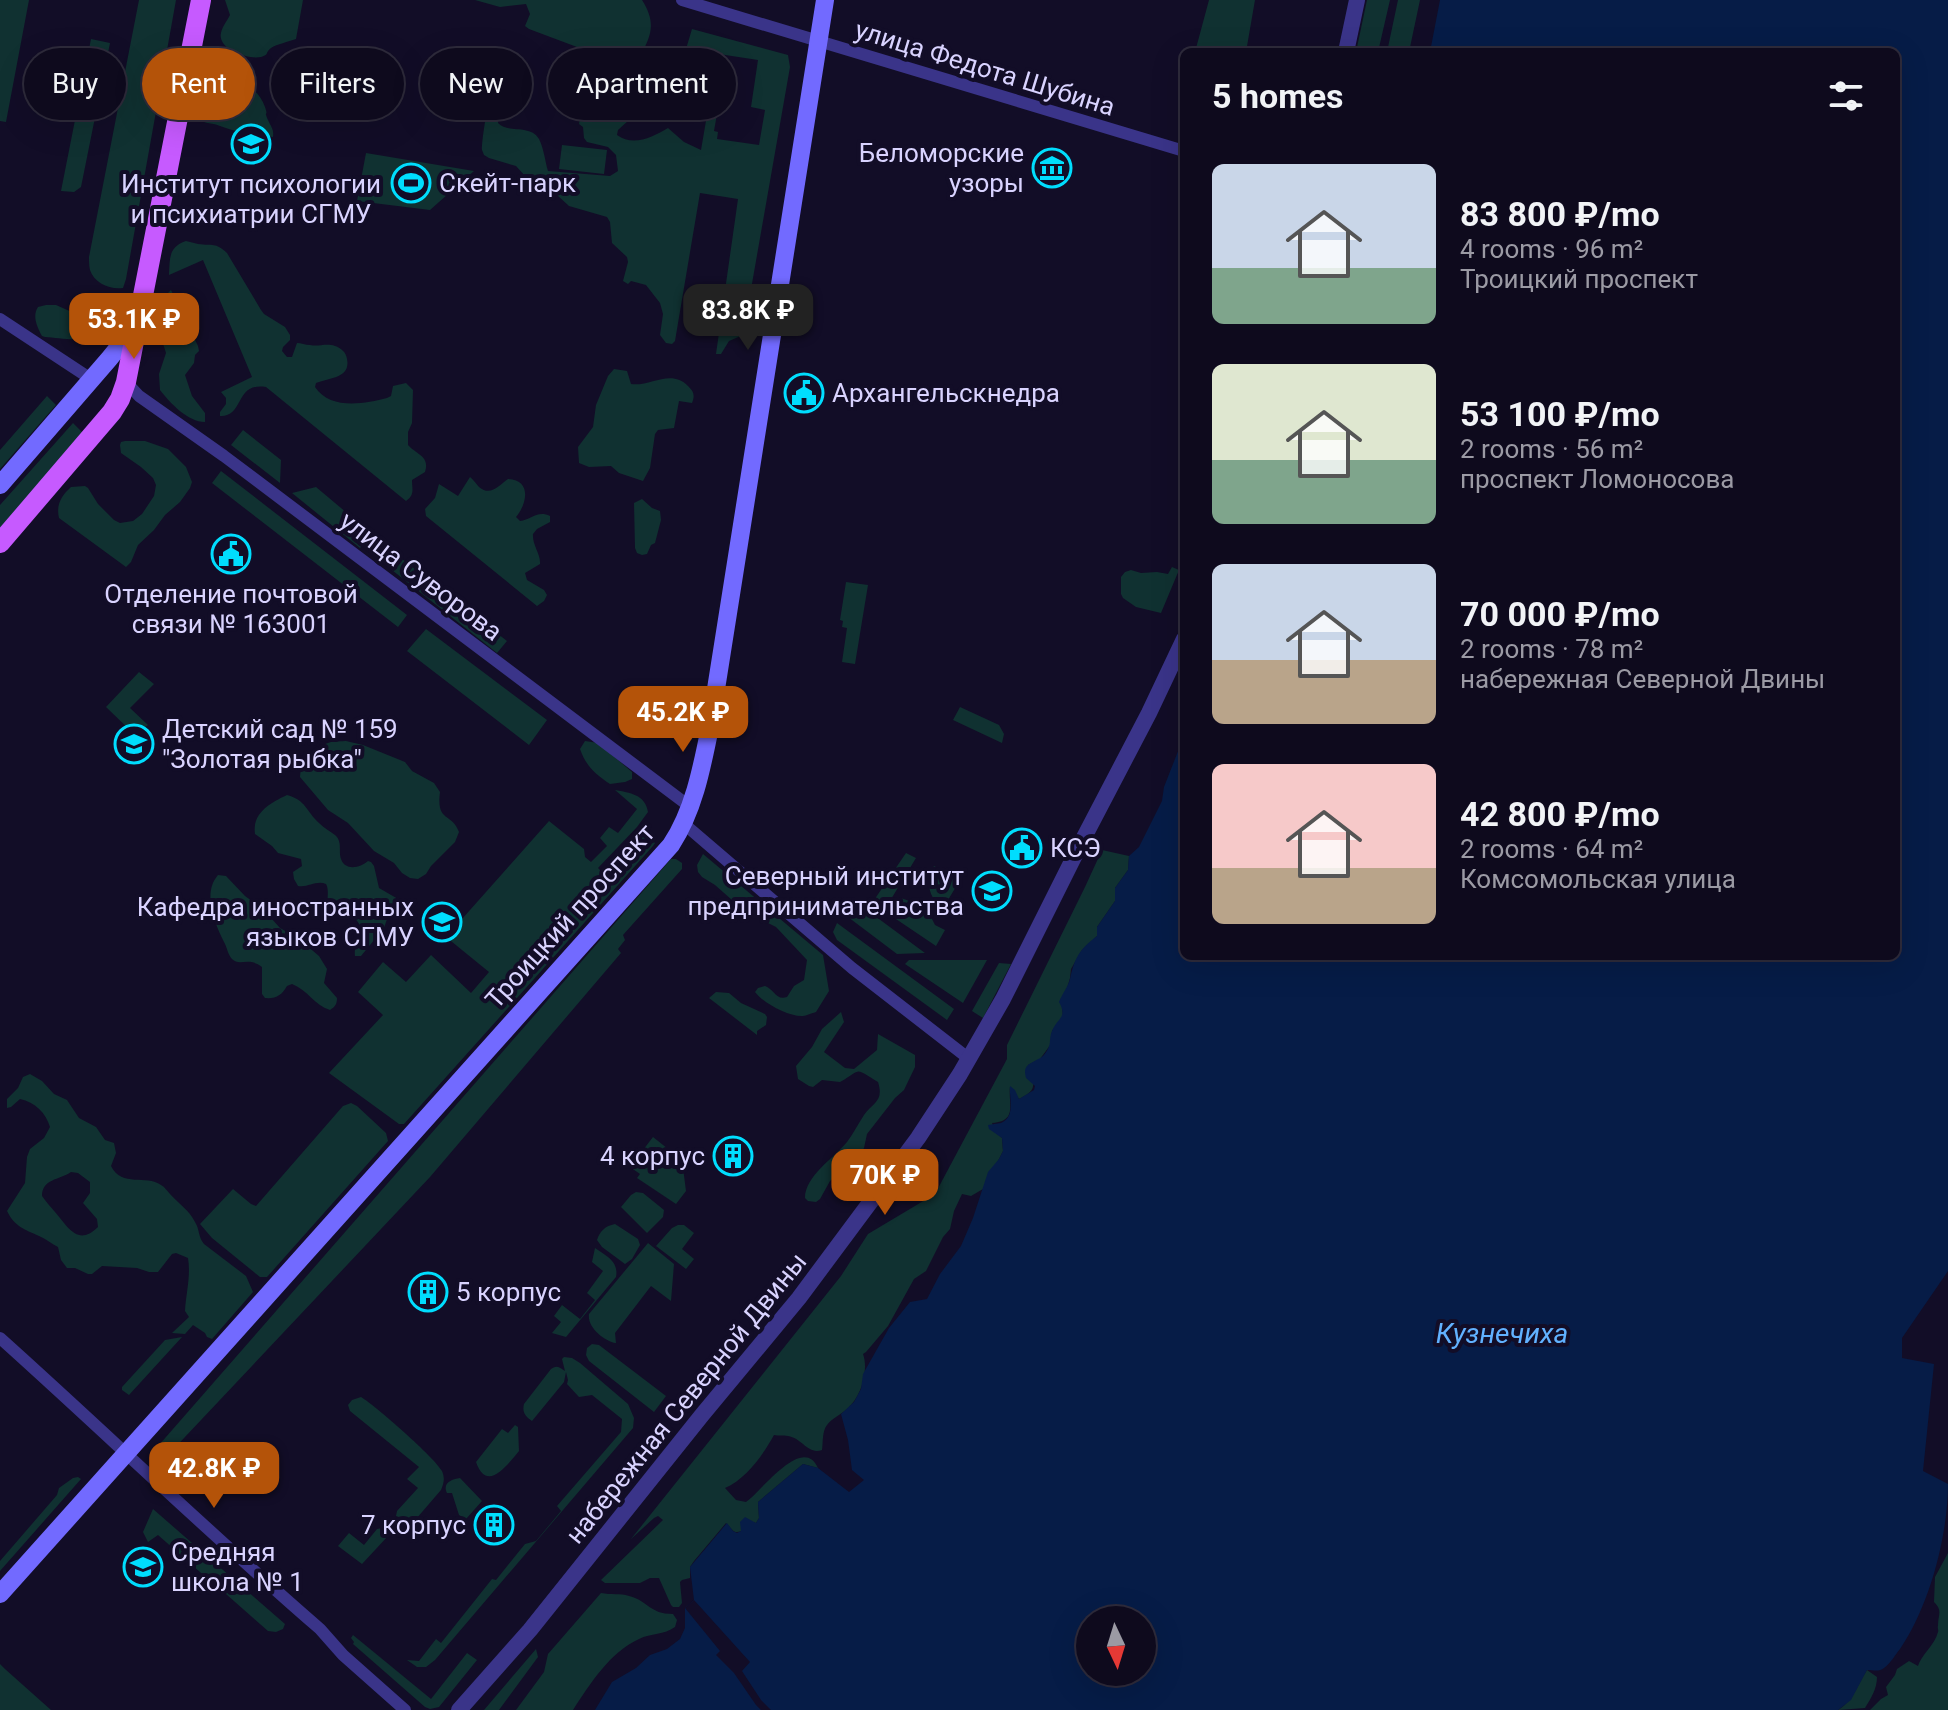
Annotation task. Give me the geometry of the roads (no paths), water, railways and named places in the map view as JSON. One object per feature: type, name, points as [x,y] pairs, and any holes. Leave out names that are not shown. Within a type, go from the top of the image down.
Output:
[{"type":"main road","points":[[0,543],[120,399],[158,227],[201,0]]},
{"type":"main road","name":"Троицкий проспект","points":[[0,1594],[671,845],[686,814],[702,767],[710,727],[825,0]]},
{"type":"main road","points":[[0,485],[126,338],[138,316]]},
{"type":"street","name":"улица Федота Шубина","points":[[682,0],[1180,150]]},
{"type":"street","points":[[1347,48],[1357,0]]},
{"type":"street","points":[[0,319],[91,379]]},
{"type":"street","name":"улица Суворова","points":[[126,382],[139,396],[224,456],[686,814],[852,968],[968,1058]]},
{"type":"street","name":"набережная Северной Двины","points":[[459,1710],[530,1630],[799,1298],[918,1138],[960,1074],[1003,999],[1180,647]]},
{"type":"street","points":[[0,1338],[405,1710]]},
{"type":"water","name":"Кузнечиха","points":[[1440,0],[1948,0],[1948,1271],[1902,1338],[1902,1358],[1934,1364],[1923,1471],[1948,1484],[1947,1504],[1935,1570],[1910,1632],[1886,1666],[1880,1670],[1867,1670],[1851,1700],[1838,1710],[595,1710],[612,1682],[636,1668],[650,1655],[667,1649],[680,1639],[685,1628],[685,1608],[694,1600],[690,1567],[727,1523],[737,1533],[741,1531],[740,1522],[745,1517],[756,1523],[759,1518],[758,1502],[803,1464],[818,1468],[849,1492],[864,1480],[852,1470],[841,1414],[854,1402],[861,1389],[863,1374],[889,1328],[910,1302],[927,1299],[940,1274],[961,1246],[988,1172],[1003,1151],[1002,1138],[988,1125],[1001,1123],[1009,1116],[1010,1086],[1019,1099],[1034,1090],[1035,1086],[1026,1078],[1025,1069],[1044,1055],[1048,1048],[1052,1031],[1062,1015],[1059,1002],[1076,959],[1097,936],[1097,927],[1115,901],[1115,888],[1128,870],[1129,856],[1139,847],[1162,801],[1164,787],[1180,746],[1180,960],[1900,960],[1900,48],[1431,48]]},
{"type":"place","name":"Институт психологии и психиатрии СГМУ","points":[[251,144]]},
{"type":"place","name":"Беломорские узоры","points":[[1052,168]]},
{"type":"place","name":"Скейт-парк","points":[[411,183]]},
{"type":"place","name":"Архангельскнедра","points":[[804,393]]},
{"type":"place","name":"Отделение почтовой связи № 163001","points":[[231,554]]},
{"type":"place","name":"Детский сад № 159 \"Золотая рыбка\"","points":[[134,744]]},
{"type":"place","name":"КСЭ","points":[[1022,848]]},
{"type":"place","name":"Северный институт предпринимательства","points":[[992,891]]},
{"type":"place","name":"Кафедра иностранных языков СГМУ","points":[[442,922]]},
{"type":"place","name":"4 корпус","points":[[733,1156]]},
{"type":"place","name":"5 корпус","points":[[428,1292]]},
{"type":"place","name":"7 корпус","points":[[494,1525]]},
{"type":"place","name":"Средняя школа № 1","points":[[143,1567]]}]
